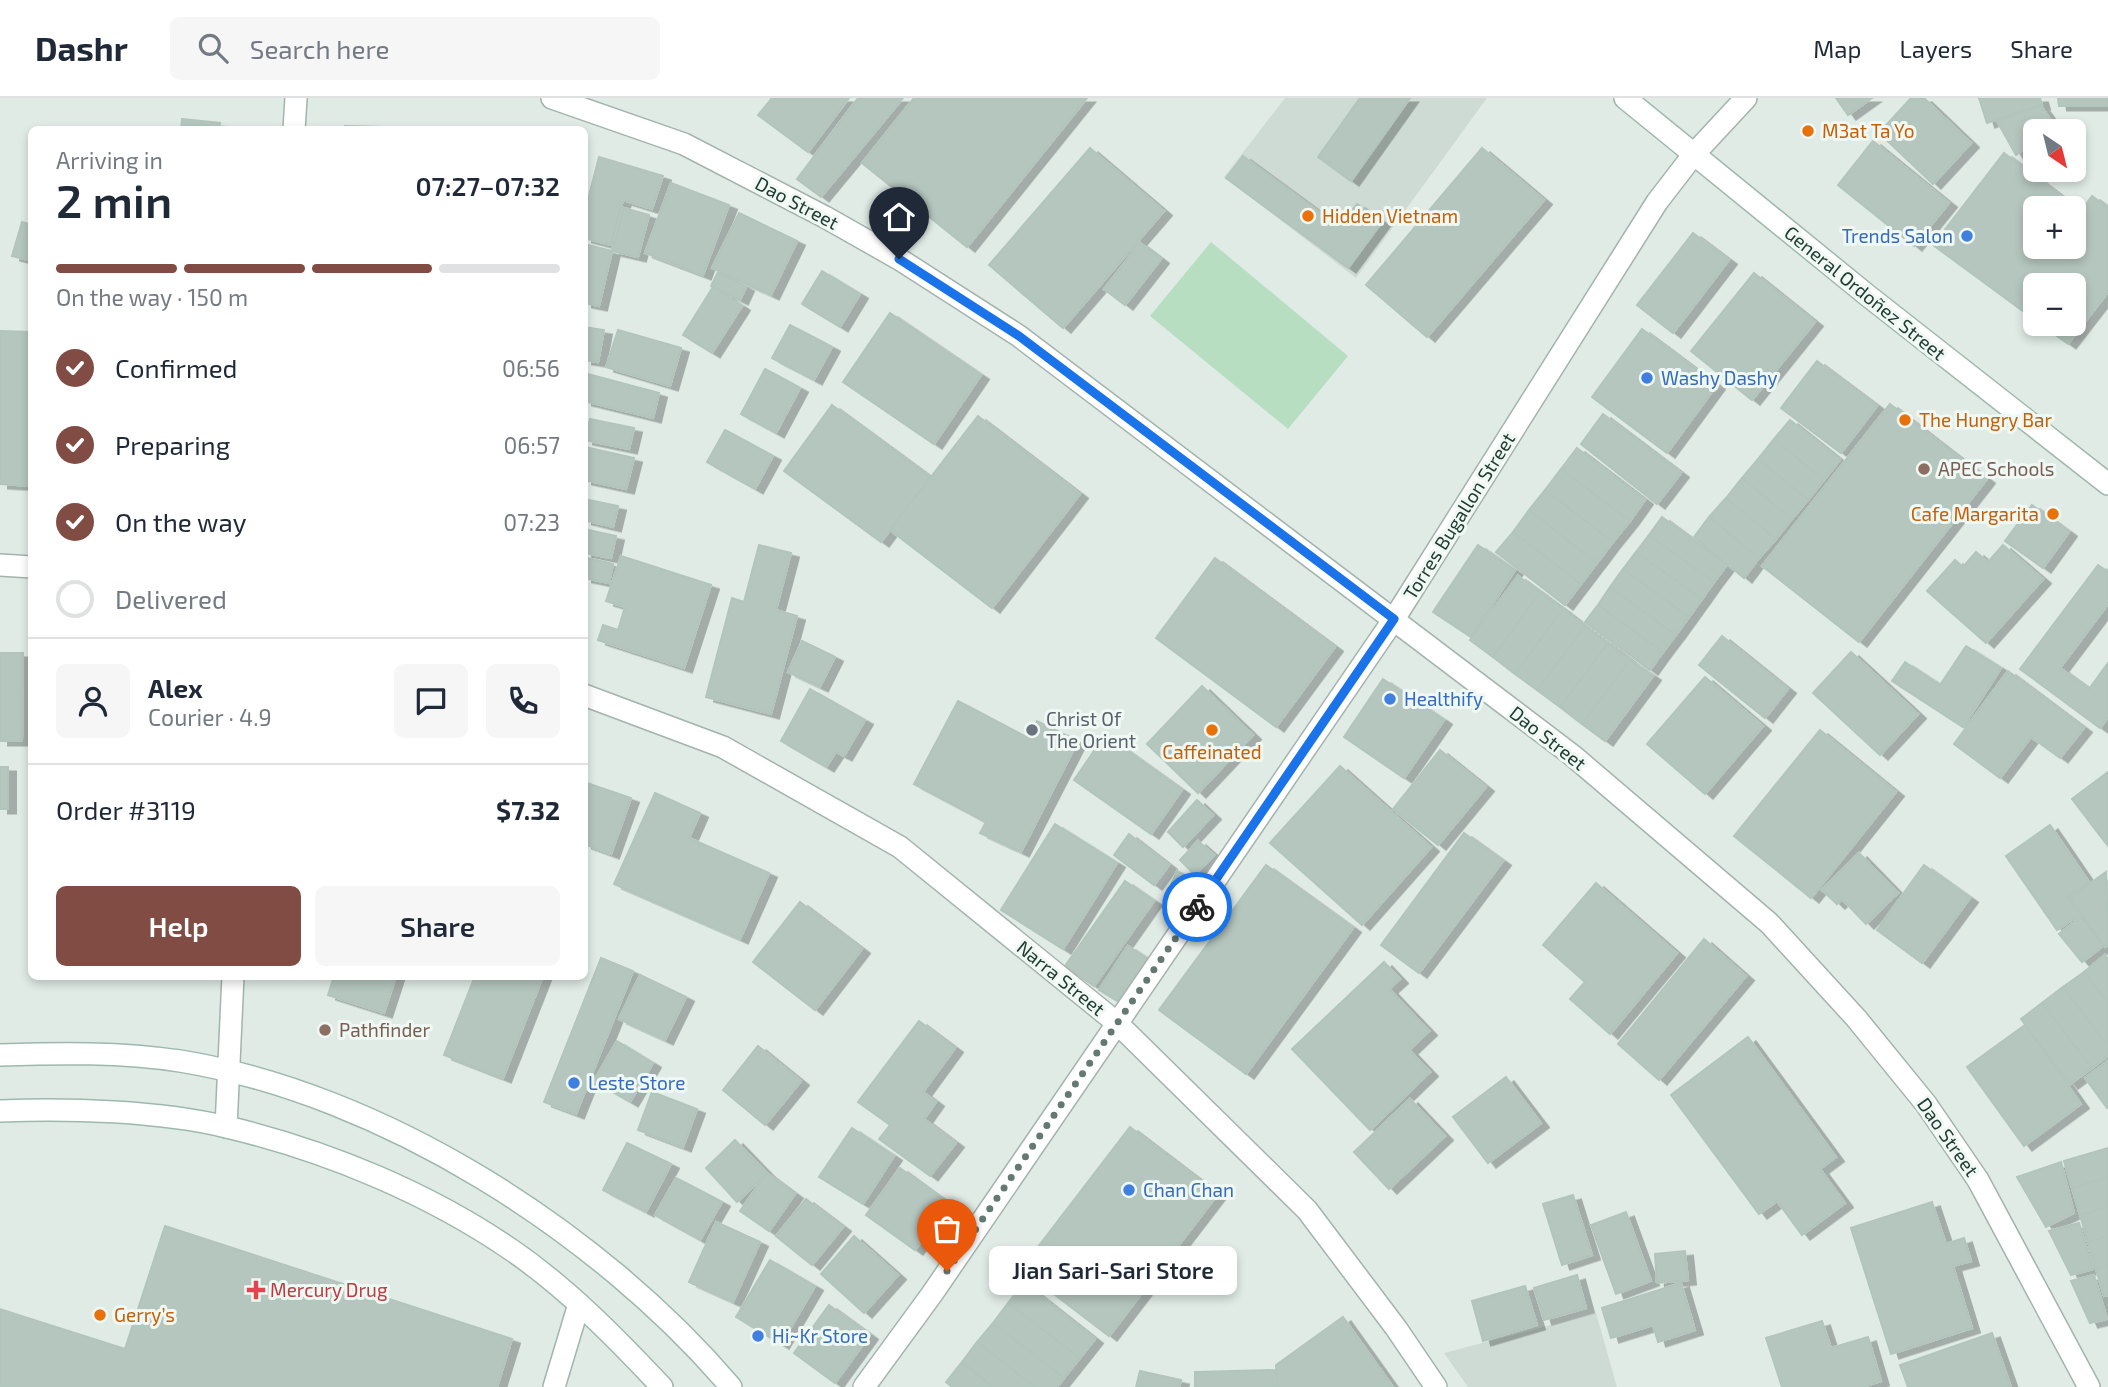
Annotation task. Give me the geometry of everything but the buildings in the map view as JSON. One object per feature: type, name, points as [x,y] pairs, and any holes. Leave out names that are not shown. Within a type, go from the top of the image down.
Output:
[{"type":"street","points":[[294,126],[296,98]]},
{"type":"street","name":"Dao Street","points":[[552,98],[684,144],[825,217],[899,259],[1019,336],[1572,755],[1760,914],[1856,1018],[1926,1104],[1978,1180],[2089,1387]]},
{"type":"street","name":"General Ordoñez Street","points":[[1625,98],[1867,295],[2108,484]]},
{"type":"street","name":"Torres Bugallon Street","points":[[864,1387],[1394,619],[1657,202],[1694,154],[1746,98]]},
{"type":"street","points":[[0,565],[28,567]]},
{"type":"street","name":"Narra Street","points":[[588,696],[723,747],[900,847],[1117,1023],[1307,1210],[1396,1328],[1436,1387]]},
{"type":"street","points":[[226,1127],[233,980]]},
{"type":"street","points":[[0,1055],[119,1054],[180,1061],[228,1071],[310,1096],[369,1120],[430,1150],[497,1189],[588,1251],[671,1322],[731,1387]]},
{"type":"street","points":[[0,1111],[100,1112],[180,1119],[226,1127],[298,1148],[410,1192],[513,1251],[579,1304],[662,1387]]},
{"type":"street","points":[[554,1387],[579,1304]]},
{"type":"shaded area","points":[[1285,98],[1487,98],[1356,278],[1224,177]]},
{"type":"shaded area","points":[[1596,1313],[1617,1387],[1468,1387],[1444,1353]]},
{"type":"green space","points":[[1211,242],[1348,356],[1288,429],[1150,316]]},
{"type":"way so far","points":[[947,1271],[1197,907]]},
{"type":"place","name":"M3at Ta Yo","points":[[1808,131]]},
{"type":"place","name":"Hidden Vietnam","points":[[1308,216]]},
{"type":"place","name":"Trends Salon","points":[[1967,236]]},
{"type":"place","name":"Washy Dashy","points":[[1647,378]]},
{"type":"place","name":"The Hungry Bar","points":[[1905,420]]},
{"type":"place","name":"APEC Schools","points":[[1924,469]]},
{"type":"place","name":"Cafe Margarita","points":[[2053,514]]},
{"type":"place","name":"Healthify","points":[[1390,699]]},
{"type":"place","name":"Christ Of The Orient","points":[[1032,730]]},
{"type":"place","name":"Caffeinated","points":[[1212,730]]},
{"type":"place","name":"Pathfinder","points":[[325,1030]]},
{"type":"place","name":"Leste Store","points":[[574,1083]]},
{"type":"place","name":"Chan Chan","points":[[1129,1190]]},
{"type":"place","name":"Jian Sari-Sari Store","points":[[947,1271]]},
{"type":"place","name":"Mercury Drug","points":[[256,1290]]},
{"type":"place","name":"Gerry’s","points":[[100,1315]]},
{"type":"place","name":"Hi~Kr Store","points":[[758,1336]]},
{"type":"route","points":[[899,259],[1019,336],[1394,619],[1197,907]]}]
